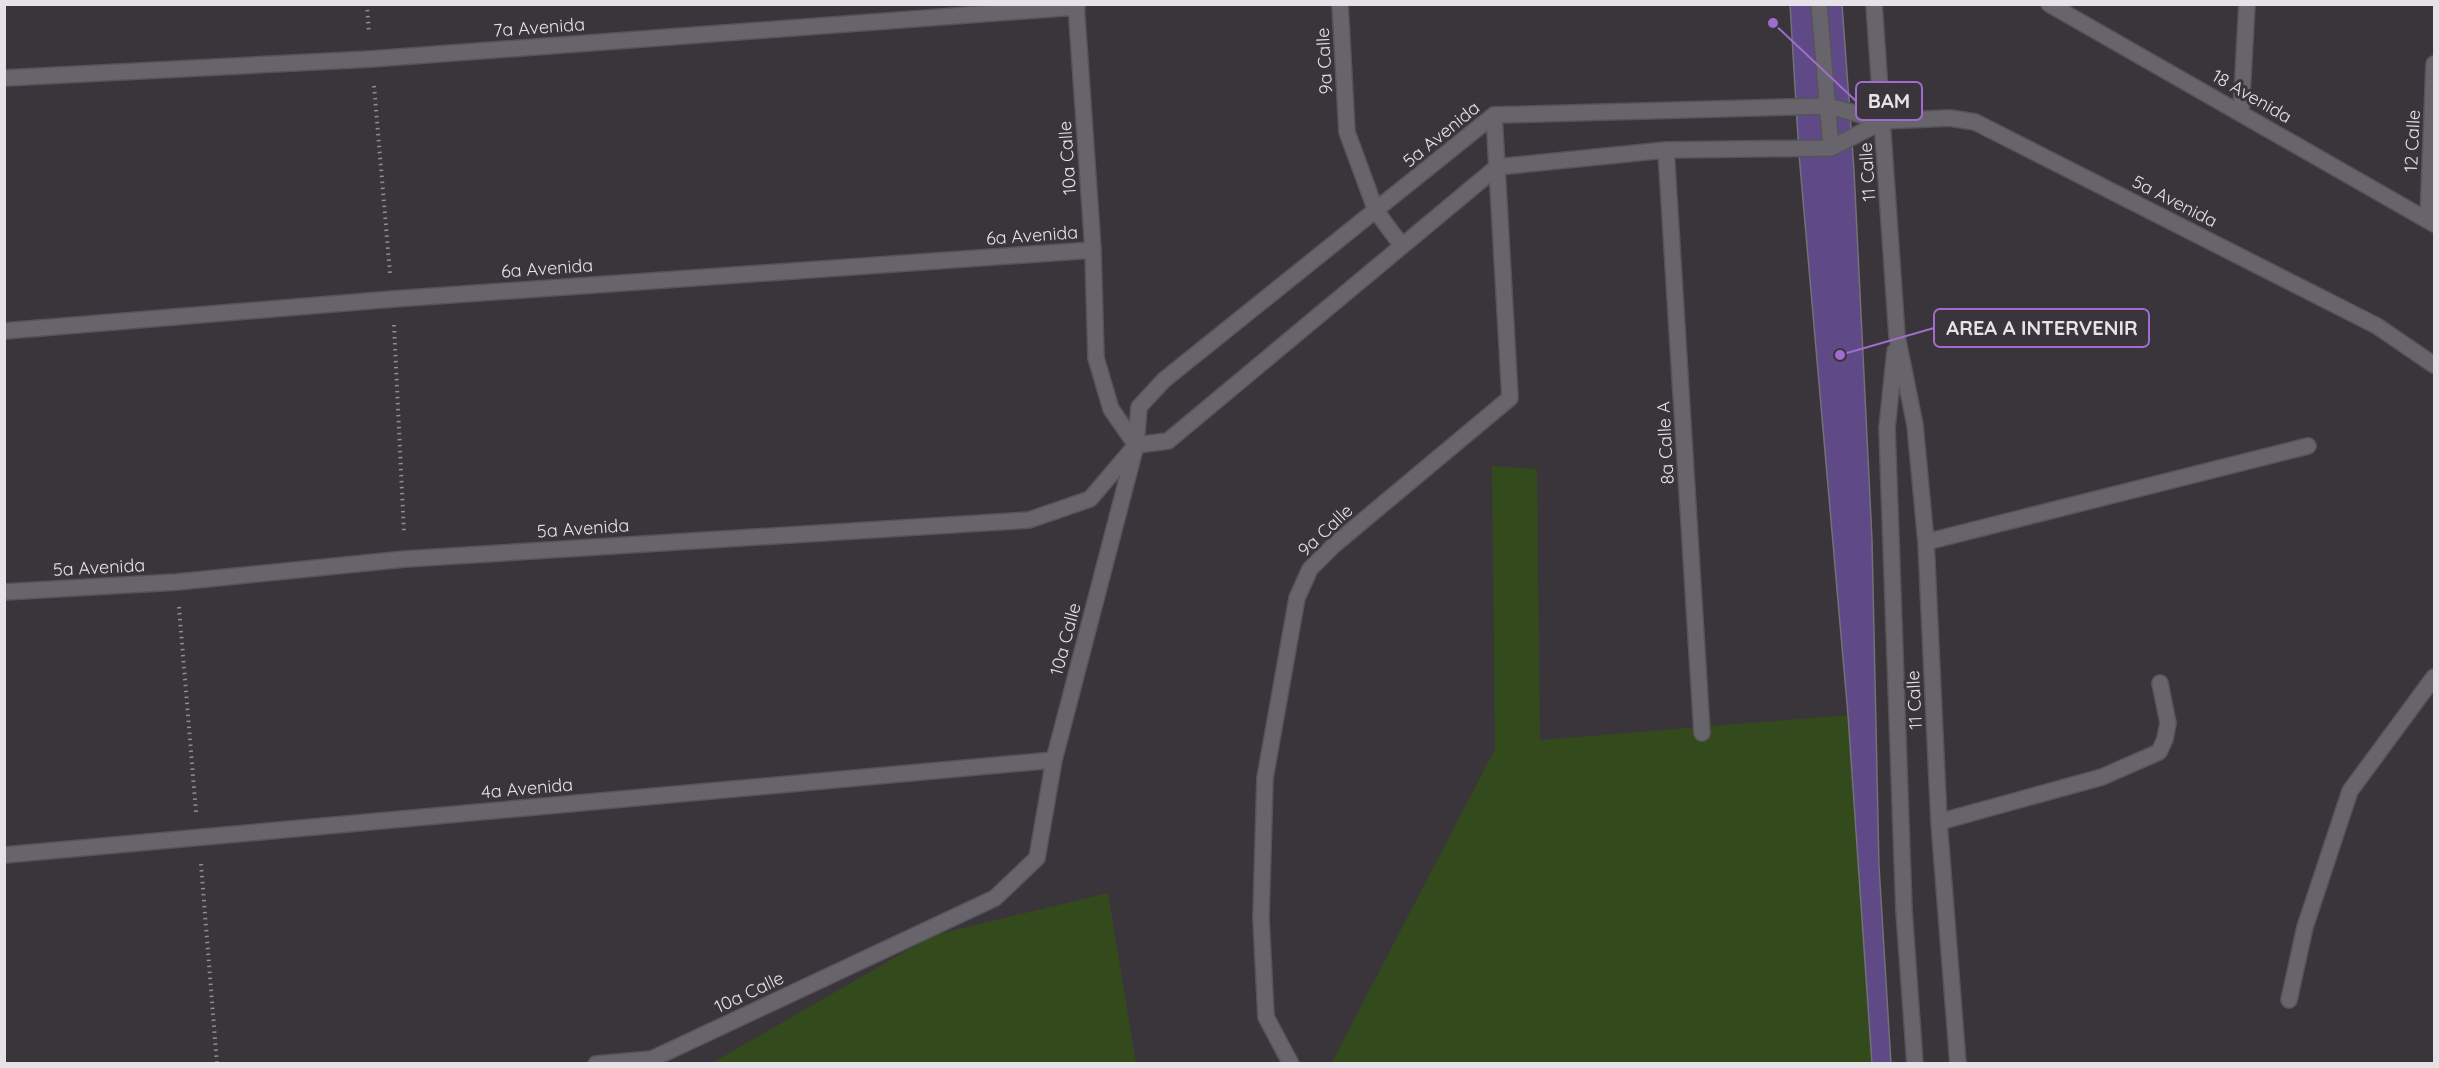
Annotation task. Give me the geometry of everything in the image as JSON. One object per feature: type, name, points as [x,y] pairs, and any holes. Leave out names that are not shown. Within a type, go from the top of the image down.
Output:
[{"type":"street","name":"9a Calle","points":[[1341,4],[1347,132],[1376,211],[1402,246]]},
{"type":"street","points":[[1819,4],[1831,148]]},
{"type":"street","name":"11 Calle","points":[[1874,4],[1897,336],[1915,425],[1926,542],[1939,822],[1958,1064]]},
{"type":"street","name":"18 Avenida","points":[[2049,4],[2431,222]]},
{"type":"street","points":[[2241,112],[2247,4]]},
{"type":"street","name":"7a Avenida","points":[[4,78],[383,58],[1076,6]]},
{"type":"street","name":"10a Calle","points":[[596,1064],[652,1059],[995,898],[1037,858],[1054,760],[1136,445],[1111,409],[1096,358],[1093,250],[1076,6]]},
{"type":"street","name":"12 Calle","points":[[2431,222],[2434,64]]},
{"type":"street","name":"5a Avenida","points":[[4,592],[177,582],[405,559],[1029,520],[1090,499],[1136,445],[1140,407],[1164,380],[1494,115],[1829,106],[1883,121],[1950,118],[1975,122],[2377,326],[2434,365]]},
{"type":"street","name":"9a Calle","points":[[1291,1064],[1266,1017],[1261,918],[1265,778],[1297,598],[1310,569],[1334,545],[1510,398],[1494,115]]},
{"type":"street","name":"5a Avenida","points":[[1497,167],[1666,150],[1831,148],[1883,121]]},
{"type":"street","name":"8a Calle A","points":[[1666,150],[1702,733]]},
{"type":"street","points":[[1136,445],[1168,441],[1497,167]]},
{"type":"street","name":"6a Avenida","points":[[4,331],[405,298],[1093,250]]},
{"type":"street","name":"11 Calle","points":[[1897,336],[1887,428],[1904,911],[1915,1064]]},
{"type":"street","points":[[1926,542],[2308,446]]},
{"type":"street","points":[[2289,1000],[2305,927],[2350,791],[2434,677]]},
{"type":"street","points":[[1939,822],[2103,777],[2159,752],[2165,739],[2168,723],[2160,683]]},
{"type":"street","name":"4a Avenida","points":[[4,855],[1054,760]]},
{"type":"green space","points":[[1492,466],[1537,469],[1540,740],[1848,715],[1872,1063],[1331,1064],[1495,749]]},
{"type":"green space","points":[[1108,893],[1136,1063],[712,1063],[934,935]]},
{"type":"building","points":[[1790,4],[1842,4],[1854,170],[1872,540],[1879,866],[1891,1064],[1872,1064],[1848,715],[1799,154]]},
{"type":"place","name":"BAM","points":[[1773,23]]},
{"type":"place","name":"AREA A INTERVENIR","points":[[1840,355]]}]
